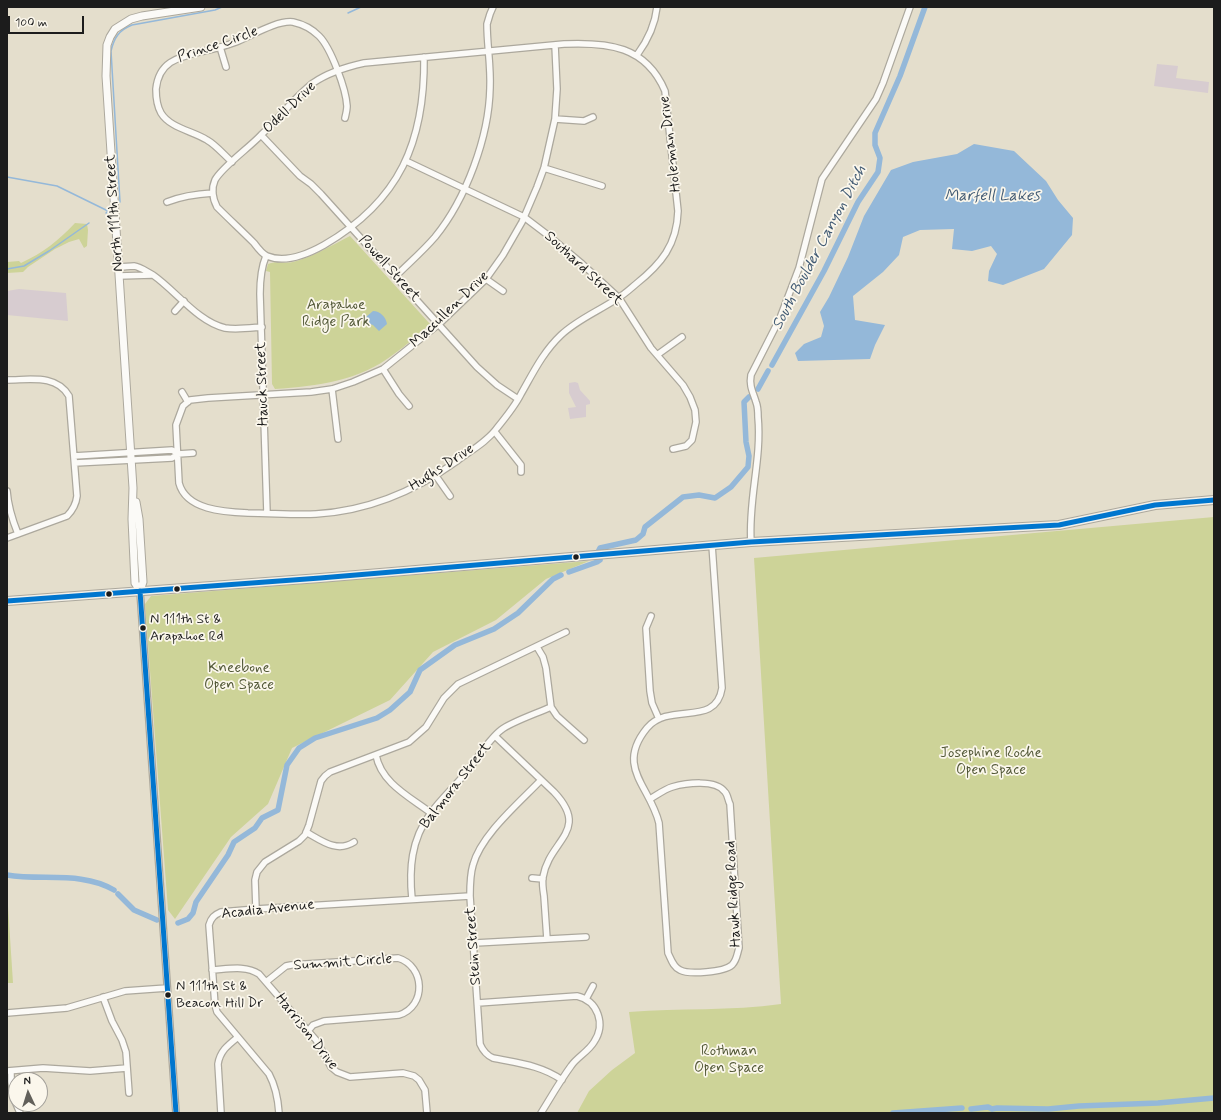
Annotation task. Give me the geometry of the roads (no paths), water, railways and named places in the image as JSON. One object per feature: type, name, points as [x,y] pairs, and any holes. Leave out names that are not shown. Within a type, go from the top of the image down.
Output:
[{"type":"main road","points":[[7,601],[328,578],[751,542],[1059,525],[1155,505],[1214,500]]},
{"type":"street","name":"North 111th Street","points":[[176,1113],[140,591],[143,582],[139,519],[133,488],[106,76],[107,45],[115,29],[131,19],[142,16],[201,7]]},
{"type":"street","points":[[396,276],[436,236],[448,218],[476,162],[488,112],[490,88],[487,24],[493,7]]},
{"type":"street","points":[[637,55],[646,44],[652,30],[657,7]]},
{"type":"street","points":[[751,542],[751,512],[757,457],[758,420],[756,402],[750,385],[751,375],[780,318],[797,273],[822,179],[876,99],[910,7]]},
{"type":"street","name":"Prince Circle","points":[[232,162],[209,140],[173,124],[160,112],[156,94],[157,82],[165,67],[172,61],[250,37],[279,23],[291,22],[306,27],[319,36],[326,45],[337,70],[346,98],[347,107],[345,118]]},
{"type":"street","name":"Holeman Drive","points":[[489,51],[584,43],[604,45],[637,55],[652,68],[660,79],[665,91],[676,182],[678,224],[676,233],[662,261],[619,298]]},
{"type":"street","name":"Maccullen Drive","points":[[188,402],[190,400],[311,392],[332,389],[353,382],[383,369],[439,324],[486,279],[503,255],[524,217],[544,168],[555,119],[557,89],[555,45]]},
{"type":"street","points":[[220,47],[226,67]]},
{"type":"street","name":"Odell Drive","points":[[213,193],[215,180],[232,162],[298,97],[314,83],[337,70],[364,63],[489,51]]},
{"type":"street","points":[[167,202],[180,197],[213,193],[217,207],[266,256],[279,258],[298,257],[319,248],[351,227],[379,200],[390,188],[406,161],[420,116],[424,81],[424,57]]},
{"type":"street","points":[[555,119],[584,121],[593,117]]},
{"type":"street","name":"Powell Street","points":[[261,135],[291,167],[321,194],[476,367],[497,385],[518,399]]},
{"type":"street","name":"Southard Street","points":[[406,161],[524,217],[580,262],[619,298],[644,338],[682,385],[690,397],[695,410],[696,422],[692,440],[686,446],[673,449]]},
{"type":"street","points":[[544,168],[602,186]]},
{"type":"street","name":"Hauck Street","points":[[266,256],[263,262],[260,277],[262,395],[267,481],[267,513]]},
{"type":"street","points":[[118,267],[135,266],[144,269],[164,282],[204,319],[224,328],[262,327]]},
{"type":"street","points":[[119,276],[153,275]]},
{"type":"street","points":[[486,279],[503,291]]},
{"type":"street","name":"Hughs Drive","points":[[188,402],[183,406],[176,425],[179,483],[185,496],[191,501],[217,510],[235,513],[316,514],[360,508],[403,493],[436,476],[478,446],[494,432],[518,399],[536,365],[560,335],[588,316],[619,298]]},
{"type":"street","points":[[175,311],[184,301]]},
{"type":"street","points":[[657,355],[682,337]]},
{"type":"street","points":[[383,369],[399,394],[409,406]]},
{"type":"street","points":[[7,380],[48,380],[66,391],[69,396],[77,496],[76,504],[67,516],[7,538]]},
{"type":"street","points":[[332,389],[338,439]]},
{"type":"street","points":[[182,392],[188,402]]},
{"type":"street","points":[[494,432],[521,465],[521,472]]},
{"type":"street","points":[[74,456],[172,450],[178,454]]},
{"type":"street","points":[[75,463],[172,458],[178,454],[193,453]]},
{"type":"street","points":[[436,476],[450,496]]},
{"type":"street","points":[[7,491],[8,504],[18,534]]},
{"type":"street","name":"Hawk Ridge Road","points":[[650,799],[671,787],[692,784],[709,783],[718,786],[726,793],[730,804],[739,948],[736,959],[726,969],[692,973],[680,971],[672,963],[668,953],[659,823],[656,811],[638,780],[634,767],[634,754],[637,743],[650,725],[659,719],[673,714],[700,712],[709,709],[715,705],[721,697],[722,688],[712,545]]},
{"type":"street","points":[[651,616],[646,628],[650,691],[652,703],[659,719]]},
{"type":"street","points":[[256,909],[255,880],[261,867],[265,862],[299,841],[306,832],[321,781],[325,776],[330,772],[404,745],[417,736],[426,727],[449,691],[458,684],[566,632]]},
{"type":"street","points":[[537,647],[543,657],[546,668],[551,707],[557,716],[584,740]]},
{"type":"street","name":"Balmora Street","points":[[412,899],[410,881],[413,849],[418,835],[431,813],[452,790],[495,736],[506,727],[551,707]]},
{"type":"street","points":[[495,736],[563,802],[568,812],[568,829],[565,837],[549,858],[543,879],[547,939]]},
{"type":"street","points":[[376,756],[379,767],[385,778],[431,813]]},
{"type":"street","name":"Stein Street","points":[[541,780],[487,836],[479,848],[473,865],[470,881],[470,896],[480,1044],[487,1055],[493,1058],[534,1066],[546,1070],[562,1080]]},
{"type":"street","points":[[306,832],[336,847],[345,846],[354,842]]},
{"type":"street","points":[[532,878],[543,879]]},
{"type":"street","name":"Acadia Avenue","points":[[279,1113],[278,1095],[269,1074],[217,1012],[214,1005],[209,925],[211,919],[216,914],[221,912],[470,896]]},
{"type":"street","points":[[474,943],[586,937]]},
{"type":"street","name":"Summit Circle","points":[[266,982],[286,966],[291,965],[398,958],[405,960],[415,969],[417,976],[418,996],[412,1008],[405,1013],[399,1015],[324,1021],[313,1025],[308,1031]]},
{"type":"street","name":"Harrison Drive","points":[[212,970],[246,968],[259,974],[316,1040],[331,1067],[344,1076],[350,1077],[402,1073],[414,1076],[419,1080],[425,1090],[427,1113]]},
{"type":"street","points":[[586,999],[593,986]]},
{"type":"street","points":[[7,1013],[67,1008],[124,991],[167,988]]},
{"type":"street","points":[[478,1003],[577,996],[586,999],[595,1008],[598,1017],[598,1033],[595,1042],[572,1064],[541,1113]]},
{"type":"street","points":[[103,997],[126,1052],[129,1093]]},
{"type":"street","points":[[221,1113],[218,1064],[219,1058],[225,1048],[238,1037]]},
{"type":"street","points":[[20,1113],[14,1102],[11,1091],[9,1071],[43,1068],[90,1071],[127,1068]]},
{"type":"water","name":"Marfell Lakes","points":[[974,144],[1014,151],[1046,181],[1058,200],[1073,218],[1072,235],[1044,269],[1003,285],[988,281],[989,271],[997,254],[991,246],[972,251],[952,249],[954,229],[920,230],[903,237],[899,255],[883,272],[853,296],[855,320],[885,325],[870,359],[798,361],[795,353],[804,344],[821,337],[824,326],[820,312],[829,297],[848,257],[864,216],[891,170],[913,162],[957,154]]},
{"type":"water","points":[[373,311],[380,313],[384,317],[387,324],[379,331],[370,324],[366,317]]},
{"type":"waterway","points":[[120,202],[111,51],[116,38],[120,32],[132,25],[215,10],[222,7]]},
{"type":"waterway","points":[[348,13],[361,7]]},
{"type":"waterway","name":"South Boulder Canyon Ditch","points":[[772,365],[824,271],[858,202],[878,172],[880,158],[875,145],[875,133],[900,76],[925,7]]},
{"type":"waterway","points":[[7,177],[57,186],[108,211],[106,213]]},
{"type":"waterway","points":[[7,269],[24,266],[49,251],[89,223]]},
{"type":"waterway","name":"South Boulder Canyon Ditch","points":[[758,389],[768,371]]},
{"type":"waterway","name":"South Boulder Canyon Ditch","points":[[598,552],[600,548],[636,540],[643,534],[645,527],[683,497],[699,495],[715,498],[731,487],[748,467],[749,456],[746,442],[744,402],[749,397]]},
{"type":"waterway","name":"South Boulder Canyon Ditch","points":[[569,572],[600,560]]},
{"type":"waterway","name":"South Boulder Canyon Ditch","points":[[178,923],[188,919],[193,913],[196,902],[228,855],[234,842],[255,828],[262,818],[278,810],[287,765],[299,748],[315,738],[377,718],[390,710],[410,692],[420,670],[455,645],[494,629],[518,613],[553,579],[561,575]]},
{"type":"waterway","name":"South Boulder Canyon Ditch","points":[[7,875],[20,877],[75,878],[89,880],[114,890]]},
{"type":"waterway","name":"South Boulder Canyon Ditch","points":[[118,894],[134,910],[157,920]]},
{"type":"waterway","points":[[971,1109],[988,1107],[992,1109],[1048,1109],[1079,1106],[1158,1103],[1214,1098]]},
{"type":"waterway","points":[[893,1113],[962,1108]]},
{"type":"place","name":"N 111th St & Arapahoe Rd","points":[[143,628]]},
{"type":"place","name":"N 111th St & Beacon Hill Dr","points":[[168,995]]},
{"type":"park label","name":"Arapahoe Ridge Park","points":[[336,314]]},
{"type":"park label","name":"Kneebone Open Space","points":[[239,678]]},
{"type":"park label","name":"Josephine Roche Open Space","points":[[991,762]]},
{"type":"park label","name":"Rothman Open Space","points":[[729,1060]]}]
